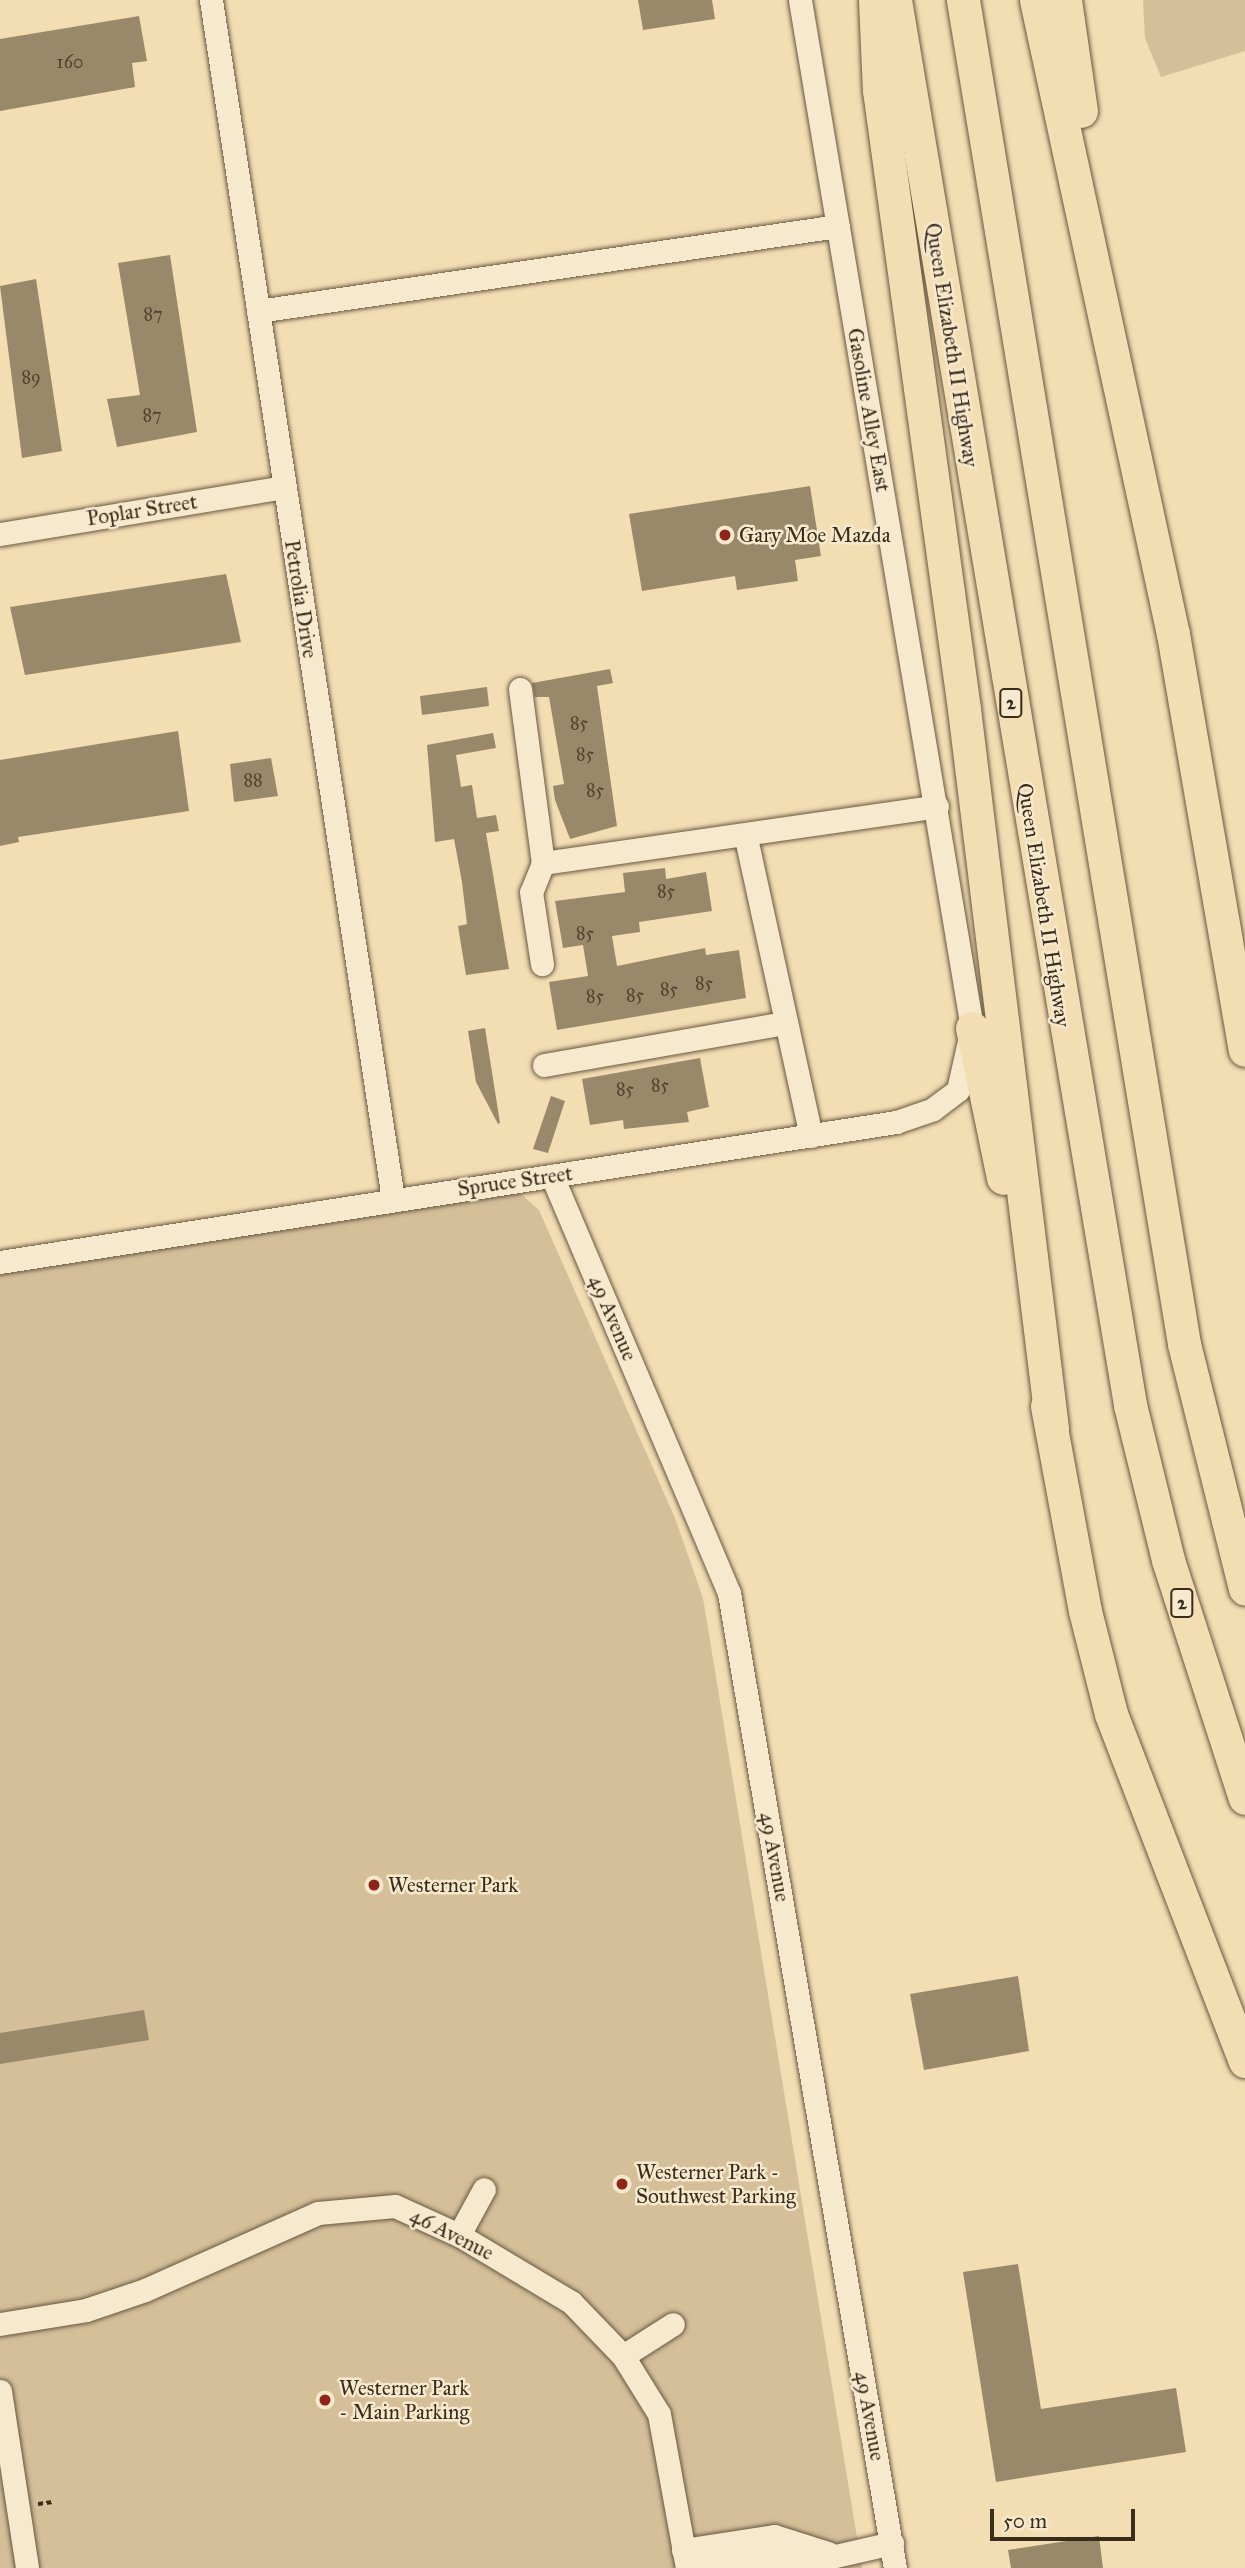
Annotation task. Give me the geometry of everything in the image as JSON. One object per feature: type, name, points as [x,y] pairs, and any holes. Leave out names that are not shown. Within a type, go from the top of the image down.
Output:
[{"type":"highway","points":[[875,0],[879,90],[964,709],[1052,1428]]},
{"type":"highway","name":"Queen Elizabeth II Highway","points":[[895,0],[1130,1405],[1168,1560],[1245,1798]]},
{"type":"highway","points":[[963,0],[1184,1344],[1245,1588]]},
{"type":"highway","points":[[1036,0],[1173,634],[1245,1050]]},
{"type":"highway","points":[[1065,0],[1117,366]]},
{"type":"highway","points":[[972,1028],[1052,1428],[1085,1611],[1111,1714],[1243,2055]]},
{"type":"street","name":"Petrolia Drive","points":[[211,0],[393,1199]]},
{"type":"street","name":"Gasoline Alley East","points":[[800,0],[937,806],[972,1028]]},
{"type":"street","points":[[258,311],[838,226]]},
{"type":"street","name":"Poplar Street","points":[[0,534],[284,487]]},
{"type":"street","points":[[520,689],[543,863],[531,892],[542,964]]},
{"type":"street","points":[[543,863],[746,838],[937,806]]},
{"type":"street","points":[[746,838],[811,1136]]},
{"type":"street","points":[[544,1065],[785,1023]]},
{"type":"street","name":"Spruce Street","points":[[0,1262],[896,1122],[925,1113],[958,1090],[972,1028]]},
{"type":"street","name":"49 Avenue","points":[[552,1176],[729,1593],[895,2568]]},
{"type":"street","points":[[459,2235],[484,2189]]},
{"type":"street","name":"46 Avenue","points":[[0,2324],[121,2298],[318,2213],[395,2206],[459,2235],[571,2302],[622,2356],[659,2414],[686,2562]]},
{"type":"street","points":[[622,2356],[673,2324]]},
{"type":"street","points":[[0,2392],[27,2568]]},
{"type":"street","points":[[686,2562],[774,2536],[828,2553]]},
{"type":"street","points":[[783,2568],[828,2553],[891,2543]]},
{"type":"street","points":[[806,2568],[828,2553]]},
{"type":"shaded area","points":[[1143,0],[1245,0],[1245,51],[1161,77],[1145,38]]},
{"type":"shaded area","name":"Westerner Park","points":[[514,1188],[539,1210],[675,1518],[703,1598],[862,2568],[0,2568],[0,1271]]},
{"type":"building","points":[[638,0],[712,0],[715,19],[643,30]]},
{"type":"building","points":[[139,16],[147,61],[132,63],[135,87],[0,111],[0,39]]},
{"type":"building","points":[[170,255],[197,432],[117,447],[107,399],[140,395],[118,263]]},
{"type":"building","points":[[36,279],[62,451],[22,458],[0,286]]},
{"type":"building","name":"Gary Moe Mazda","points":[[810,486],[821,556],[795,560],[798,581],[737,590],[735,576],[642,591],[629,514]]},
{"type":"building","points":[[226,574],[241,642],[25,675],[10,607]]},
{"type":"building","points":[[610,669],[613,683],[597,686],[617,826],[570,839],[555,800],[553,786],[564,784],[549,697],[535,697],[532,683]]},
{"type":"building","points":[[487,687],[489,706],[422,715],[420,696]]},
{"type":"building","points":[[178,731],[189,811],[18,837],[19,842],[0,846],[0,760]]},
{"type":"building","points":[[493,733],[496,748],[456,755],[461,787],[472,785],[477,818],[496,815],[499,831],[486,833],[509,969],[466,975],[458,926],[467,924],[462,882],[454,839],[435,842],[427,745]]},
{"type":"building","points":[[271,758],[278,796],[234,802],[230,764]]},
{"type":"building","points":[[665,868],[666,879],[706,872],[712,911],[639,922],[640,932],[612,936],[617,966],[705,948],[706,955],[739,950],[746,998],[557,1030],[549,982],[588,976],[583,945],[563,948],[555,901],[625,892],[623,873]]},
{"type":"building","points":[[485,1028],[500,1123],[498,1124],[476,1082],[468,1031]]},
{"type":"building","points":[[700,1058],[709,1107],[687,1112],[689,1122],[624,1129],[623,1120],[590,1125],[582,1079]]},
{"type":"building","points":[[551,1096],[565,1101],[548,1153],[533,1149]]},
{"type":"building","points":[[1018,1976],[1029,2051],[924,2070],[910,1994]]},
{"type":"building","points":[[144,2010],[149,2040],[0,2064],[0,2033]]},
{"type":"building","points":[[1018,2264],[1041,2409],[1176,2388],[1186,2452],[996,2482],[963,2272]]},
{"type":"building","points":[[1099,2536],[1103,2568],[1011,2568],[1008,2550]]},
{"type":"place","name":"Gary Moe Mazda","points":[[725,535]]},
{"type":"place","name":"Westerner Park","points":[[374,1885]]},
{"type":"place","name":"Westerner Park - Southwest Parking","points":[[622,2184]]},
{"type":"place","name":"Westerner Park - Main Parking","points":[[325,2400]]}]
